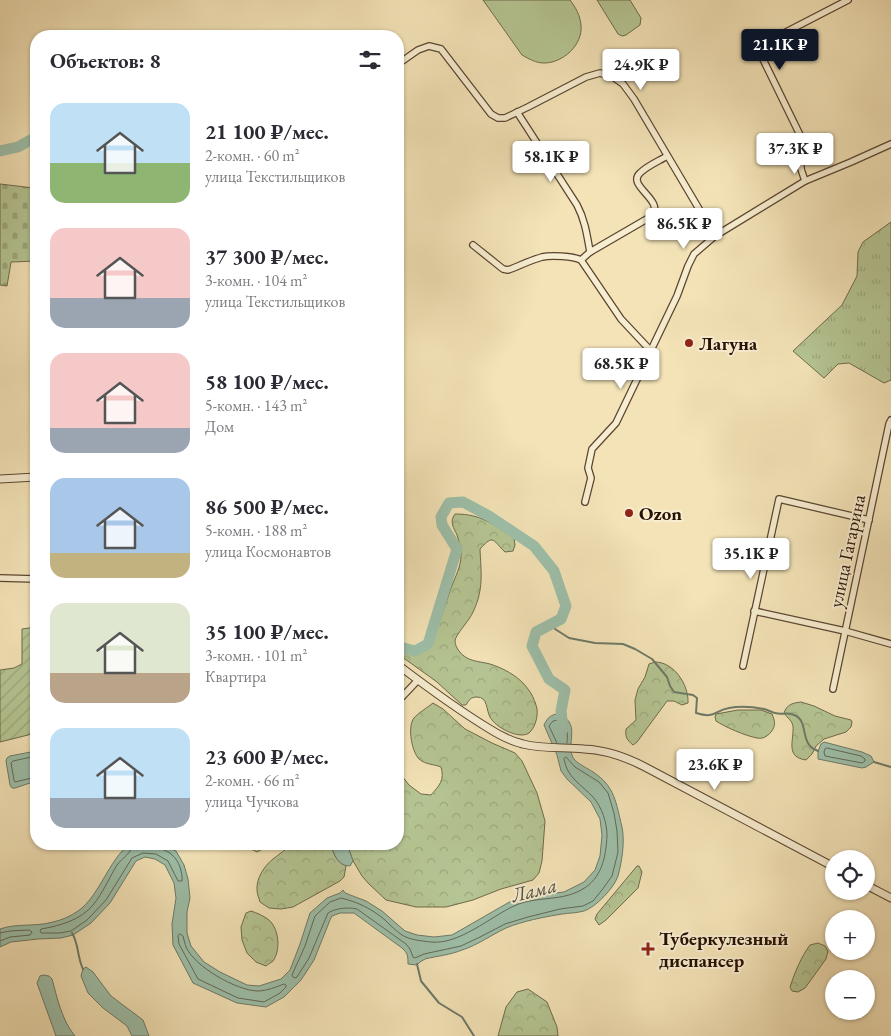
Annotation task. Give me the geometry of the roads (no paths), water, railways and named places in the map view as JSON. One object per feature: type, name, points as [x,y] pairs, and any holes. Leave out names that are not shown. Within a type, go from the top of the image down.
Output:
[{"type":"street","points":[[805,181],[801,169],[800,136],[757,47],[848,0]]},
{"type":"street","points":[[404,60],[418,50],[429,46],[441,49],[491,114],[498,118],[505,118],[586,77],[600,73],[613,77],[623,84],[634,99],[715,236]]},
{"type":"street","points":[[517,112],[580,210],[590,252]]},
{"type":"street","points":[[585,502],[591,478],[588,468],[592,449],[616,423],[677,296],[694,254],[715,236],[805,181],[891,144]]},
{"type":"street","points":[[582,260],[590,252],[654,214],[654,204],[640,187],[637,177],[641,172],[667,156]]},
{"type":"street","points":[[472,245],[503,269],[508,270],[543,257],[568,256],[582,260],[622,319],[651,351]]},
{"type":"street","name":"улица Гагарина","points":[[833,689],[891,420]]},
{"type":"street","points":[[0,479],[30,477]]},
{"type":"street","points":[[743,666],[779,499],[869,520]]},
{"type":"street","points":[[0,578],[30,579]]},
{"type":"street","points":[[754,612],[845,631],[891,644]]},
{"type":"street","points":[[404,670],[474,720],[499,735],[522,744],[585,749],[611,753],[634,761],[825,862]]},
{"type":"street","points":[[404,695],[418,680]]},
{"type":"street","points":[[875,889],[891,898]]},
{"type":"water","points":[[556,714],[564,717],[569,722],[574,759],[606,783],[614,796],[622,827],[622,858],[616,881],[609,891],[589,909],[519,923],[468,948],[425,959],[417,965],[408,964],[407,955],[404,950],[354,913],[340,913],[332,916],[314,960],[301,980],[284,997],[266,1007],[237,1003],[193,983],[173,945],[172,924],[176,898],[174,883],[165,865],[155,859],[145,857],[136,861],[110,903],[91,923],[73,935],[61,938],[11,942],[0,947],[0,929],[53,922],[66,918],[78,911],[93,895],[124,850],[176,851],[184,865],[188,879],[190,898],[187,912],[187,933],[191,946],[204,962],[247,985],[259,986],[281,979],[290,970],[310,913],[327,898],[343,890],[345,893],[366,901],[382,911],[405,931],[434,937],[452,935],[513,900],[564,892],[584,882],[595,870],[600,856],[602,835],[600,819],[591,802],[561,771],[557,755],[544,725]]},
{"type":"water","points":[[824,742],[862,752],[871,756],[874,762],[862,768],[818,759],[818,751]]},
{"type":"water","points":[[30,752],[30,783],[12,788],[6,761],[10,756]]},
{"type":"water","points":[[333,850],[349,850],[353,861],[350,866],[342,864]]},
{"type":"water","points":[[86,967],[93,972],[111,996],[143,1020],[149,1036],[132,1036],[127,1026],[103,1008],[88,993],[81,976],[83,969]]},
{"type":"water","points":[[40,976],[49,976],[52,979],[63,1016],[75,1036],[56,1036],[37,983]]},
{"type":"waterway","name":"Лама","points":[[0,151],[18,147],[30,140]]},
{"type":"waterway","name":"Лама","points":[[404,648],[415,651],[428,644],[457,549],[442,525],[441,517],[449,503],[463,502],[489,516],[534,546],[554,571],[566,606],[561,619],[536,632],[532,646],[549,679],[565,690],[561,711],[563,729]]},
{"type":"waterway","points":[[552,624],[555,629],[569,638],[595,643],[623,644],[652,659],[667,677],[674,692],[693,695],[697,698],[696,713],[711,715],[724,709],[746,707],[764,709],[777,714],[794,715],[798,717],[803,725],[808,744],[818,751]]},
{"type":"waterway","points":[[874,762],[891,767]]},
{"type":"waterway","points":[[72,933],[83,969]]},
{"type":"waterway","points":[[417,964],[421,981],[439,1003],[462,1017],[474,1036]]},
{"type":"place","name":"Лагуна","points":[[689,343]]},
{"type":"place","name":"Ozon","points":[[629,513]]},
{"type":"place","name":"Туберкулезный диспансер","points":[[648,949]]}]
